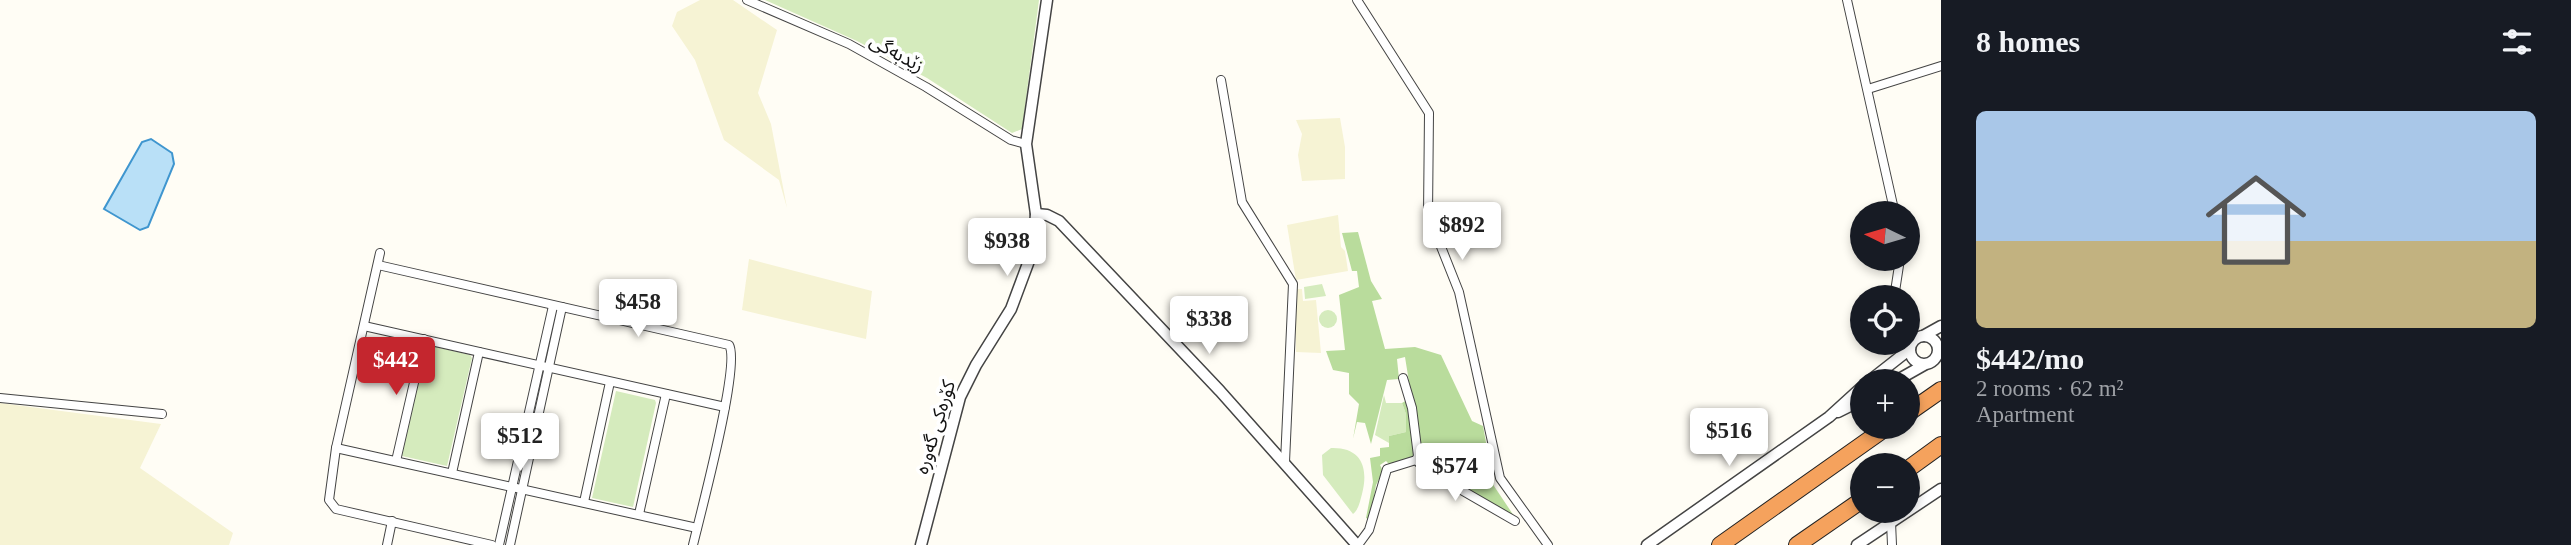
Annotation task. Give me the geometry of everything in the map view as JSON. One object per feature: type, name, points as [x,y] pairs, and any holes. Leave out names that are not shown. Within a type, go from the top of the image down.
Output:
[{"type":"highway","points":[[1920,405],[1941,390]]},
{"type":"highway","points":[[1720,545],[1870,439]]},
{"type":"highway","points":[[1920,460],[1941,445]]},
{"type":"highway","points":[[1797,545],[1850,508]]},
{"type":"street","name":"زێدبەگی","points":[[747,0],[849,44],[926,87],[1011,140],[1026,144]]},
{"type":"street","name":"کۆرەکی گەورە","points":[[921,545],[960,397],[1021,285],[1033,250],[1036,214],[1026,144],[1047,0]]},
{"type":"street","points":[[1357,0],[1429,113],[1428,214],[1459,292],[1500,478],[1548,545]]},
{"type":"street","points":[[1847,0],[1892,201]]},
{"type":"street","points":[[1868,89],[1941,66]]},
{"type":"street","points":[[1221,80],[1242,202],[1293,284],[1285,461]]},
{"type":"street","points":[[1036,214],[1047,215],[1059,221],[1285,461],[1358,545],[1369,530],[1387,469],[1416,460]]},
{"type":"street","points":[[380,253],[336,448],[329,491],[332,507],[492,545]]},
{"type":"street","points":[[378,265],[729,345],[733,354],[725,407],[693,545]]},
{"type":"street","points":[[499,545],[517,487],[557,307]]},
{"type":"street","points":[[364,326],[725,407]]},
{"type":"street","points":[[1920,338],[1941,326]]},
{"type":"street","points":[[1917,369],[1933,362],[1940,354],[1936,342],[1923,336]]},
{"type":"street","points":[[396,461],[424,339]]},
{"type":"street","points":[[452,473],[479,352]]},
{"type":"street","points":[[1883,369],[1899,355]]},
{"type":"street","points":[[1912,355],[1924,365]]},
{"type":"street","points":[[1403,378],[1412,408],[1416,460],[1425,469],[1515,521]]},
{"type":"street","points":[[584,502],[610,382]]},
{"type":"street","points":[[639,514],[666,394]]},
{"type":"street","points":[[0,398],[162,414]]},
{"type":"street","points":[[1647,545],[1829,416],[1850,398]]},
{"type":"street","points":[[1829,416],[1850,406]]},
{"type":"street","points":[[336,448],[697,527]]},
{"type":"street","points":[[510,545],[517,487]]},
{"type":"street","points":[[1920,503],[1941,489]]},
{"type":"street","points":[[387,545],[391,522]]},
{"type":"street","points":[[1857,545],[1890,523]]},
{"type":"street","points":[[1891,523],[1892,545]]},
{"type":"shaded area","points":[[700,0],[733,0],[777,30],[758,93],[771,124],[787,208],[779,180],[724,140],[695,60],[672,26],[677,12]]},
{"type":"shaded area","points":[[1340,118],[1345,147],[1345,179],[1302,181],[1298,155],[1302,134],[1296,120]]},
{"type":"shaded area","points":[[1338,215],[1341,247],[1345,251],[1348,271],[1296,280],[1287,225]]},
{"type":"shaded area","points":[[749,259],[872,291],[866,339],[742,310]]},
{"type":"shaded area","points":[[1295,289],[1302,289],[1303,301],[1316,300],[1321,353],[1296,352]]},
{"type":"shaded area","points":[[0,403],[161,424],[140,468],[233,533],[229,545],[0,545]]},
{"type":"green space","points":[[765,0],[1039,0],[1022,129],[1012,133],[927,78],[857,41]]},
{"type":"green space","points":[[1358,232],[1371,281],[1382,299],[1372,301],[1385,349],[1415,347],[1441,355],[1472,421],[1483,426],[1494,486],[1516,519],[1422,463],[1405,357],[1397,359],[1399,379],[1387,380],[1371,444],[1365,423],[1357,422],[1353,439],[1359,404],[1349,394],[1349,373],[1333,370],[1326,351],[1345,350],[1339,295],[1359,287],[1357,271],[1352,271],[1342,233]]},
{"type":"green space","points":[[1322,284],[1326,296],[1305,299],[1304,287]]},
{"type":"green space","points":[[1328,310],[1336,315],[1337,319],[1332,327],[1328,328],[1320,323],[1319,319],[1324,311]]},
{"type":"green space","points":[[427,345],[470,355],[472,358],[447,466],[402,456]]},
{"type":"green space","points":[[616,391],[655,400],[656,403],[633,507],[592,498]]},
{"type":"green space","points":[[1384,395],[1386,403],[1402,403],[1406,414],[1406,432],[1389,436],[1389,443],[1375,435]]},
{"type":"green space","points":[[1407,400],[1415,457],[1389,464],[1386,461],[1380,465],[1383,471],[1376,485],[1370,520],[1366,518],[1373,482],[1370,458],[1380,456],[1380,448],[1389,447],[1389,436],[1406,432],[1406,414],[1402,403]]},
{"type":"green space","points":[[1331,448],[1356,455],[1363,467],[1362,494],[1353,514],[1323,475],[1322,455]]},
{"type":"water","points":[[151,139],[172,153],[174,164],[148,227],[140,230],[104,209],[142,142]]}]
